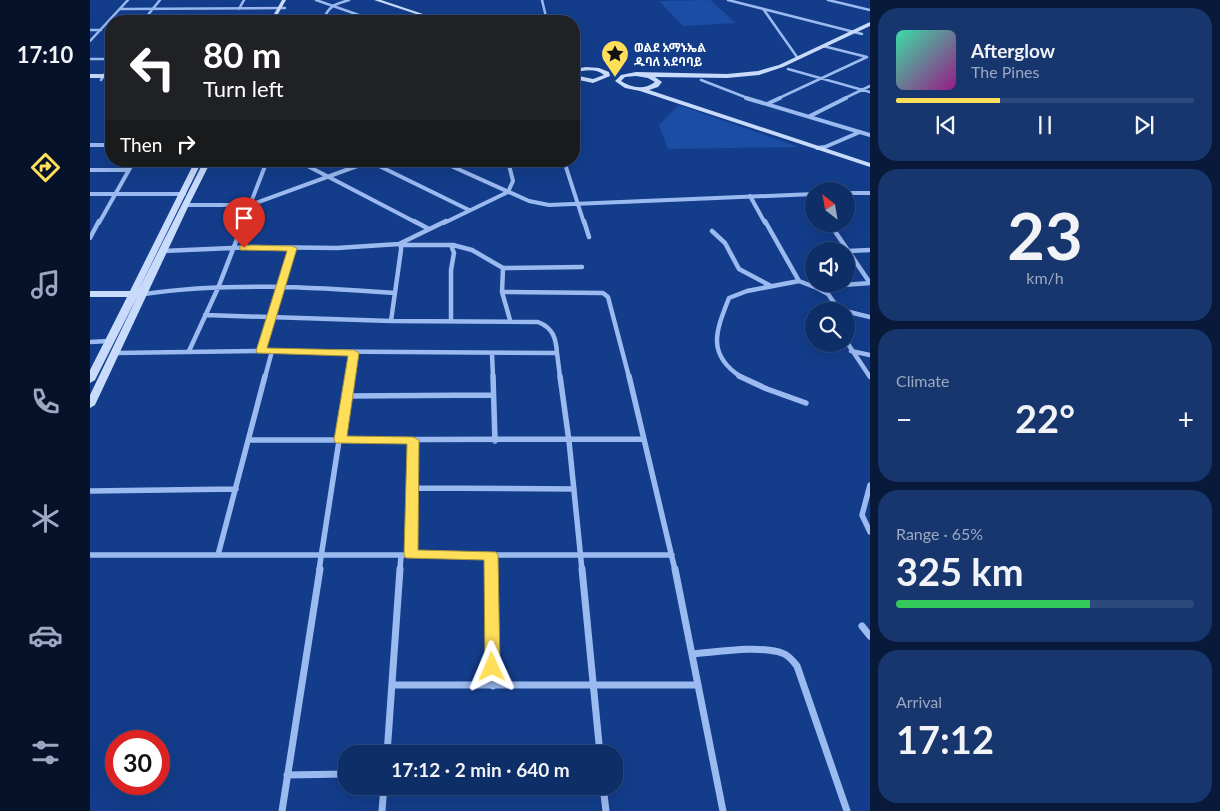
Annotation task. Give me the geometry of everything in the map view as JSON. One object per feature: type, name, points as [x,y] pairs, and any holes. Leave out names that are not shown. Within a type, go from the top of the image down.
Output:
[{"type":"main road","points":[[282,8],[284,0]]},
{"type":"main road","points":[[278,15],[289,0]]},
{"type":"main road","points":[[367,0],[413,15]]},
{"type":"main road","points":[[379,0],[423,15]]},
{"type":"main road","points":[[580,70],[587,68],[636,74],[738,76],[759,74],[774,69],[870,24]]},
{"type":"main road","points":[[638,88],[656,84],[701,80],[751,78],[785,70],[870,31]]},
{"type":"main road","points":[[774,69],[785,70]]},
{"type":"main road","points":[[593,81],[607,76],[603,71]]},
{"type":"main road","points":[[624,86],[618,81],[619,78],[636,74]]},
{"type":"main road","points":[[644,74],[655,78],[656,84],[669,94],[870,161]]},
{"type":"main road","points":[[90,78],[105,77]]},
{"type":"main road","points":[[580,79],[606,83]]},
{"type":"main road","points":[[614,84],[638,88],[870,166]]},
{"type":"main road","points":[[90,380],[196,167]]},
{"type":"main road","points":[[90,405],[94,391],[116,353],[185,205],[205,167]]},
{"type":"main road","points":[[90,294],[142,297]]},
{"type":"main road","points":[[90,301],[131,297]]},
{"type":"street","points":[[115,15],[128,0]]},
{"type":"street","points":[[148,15],[160,0]]},
{"type":"street","points":[[239,9],[244,0]]},
{"type":"street","points":[[316,0],[354,15]]},
{"type":"street","points":[[325,15],[330,5],[349,0]]},
{"type":"street","points":[[542,0],[546,15]]},
{"type":"street","points":[[728,0],[862,34]]},
{"type":"street","points":[[828,0],[870,10]]},
{"type":"street","points":[[120,9],[282,8]]},
{"type":"street","points":[[764,10],[797,57]]},
{"type":"street","points":[[90,41],[105,26]]},
{"type":"street","points":[[90,30],[101,30]]},
{"type":"street","points":[[823,46],[868,57]]},
{"type":"street","points":[[766,104],[868,57]]},
{"type":"street","points":[[90,59],[105,59]]},
{"type":"street","points":[[785,70],[870,92]]},
{"type":"street","points":[[102,78],[105,73]]},
{"type":"street","points":[[701,80],[722,90],[870,135]]},
{"type":"street","points":[[810,116],[870,86]]},
{"type":"street","points":[[814,148],[825,147],[860,132]]},
{"type":"street","points":[[90,145],[105,145]]},
{"type":"street","points":[[90,238],[130,167]]},
{"type":"street","points":[[189,352],[218,288],[265,167]]},
{"type":"street","points":[[310,167],[428,229]]},
{"type":"street","points":[[185,205],[250,205],[355,167]]},
{"type":"street","points":[[382,167],[469,210]]},
{"type":"street","points":[[453,167],[508,192],[539,204],[549,205],[805,194]]},
{"type":"street","points":[[400,245],[428,229],[508,192],[514,180],[510,167]]},
{"type":"street","points":[[566,167],[589,236]]},
{"type":"street","points":[[90,170],[128,170]]},
{"type":"street","points":[[855,193],[870,192]]},
{"type":"street","points":[[90,194],[192,194]]},
{"type":"street","points":[[750,196],[798,281]]},
{"type":"street","points":[[712,231],[725,243],[739,269],[771,286]]},
{"type":"street","points":[[163,251],[451,244],[472,250],[503,268],[582,267]]},
{"type":"street","points":[[451,244],[454,253],[451,321]]},
{"type":"street","points":[[391,320],[400,245]]},
{"type":"street","points":[[261,351],[292,248]]},
{"type":"street","points":[[855,251],[870,250]]},
{"type":"street","points":[[855,262],[870,284]]},
{"type":"street","points":[[503,268],[502,292],[510,320]]},
{"type":"street","points":[[805,283],[798,281],[771,286],[747,291],[729,298],[719,327],[717,348],[722,362],[728,369],[745,380],[806,403]]},
{"type":"street","points":[[855,285],[870,284]]},
{"type":"street","points":[[142,297],[164,290],[218,288],[333,288],[395,293]]},
{"type":"street","points":[[502,292],[593,292],[606,295],[632,386],[672,555],[723,811]]},
{"type":"street","points":[[826,292],[834,302]]},
{"type":"street","points":[[855,313],[870,316]]},
{"type":"street","points":[[205,315],[451,321],[510,320],[546,324],[556,337],[569,441],[599,745]]},
{"type":"street","points":[[90,342],[109,341]]},
{"type":"street","points":[[116,353],[272,351],[557,353]]},
{"type":"street","points":[[218,555],[272,351]]},
{"type":"street","points":[[855,351],[870,355]]},
{"type":"street","points":[[851,352],[870,377]]},
{"type":"street","points":[[282,811],[354,353]]},
{"type":"street","points":[[492,354],[495,441]]},
{"type":"street","points":[[347,396],[492,395]]},
{"type":"street","points":[[249,440],[569,441],[644,439]]},
{"type":"street","points":[[411,555],[413,440]]},
{"type":"street","points":[[870,485],[862,515],[870,532]]},
{"type":"street","points":[[412,488],[574,489]]},
{"type":"street","points":[[90,491],[236,489]]},
{"type":"street","points":[[90,555],[672,555]]},
{"type":"street","points":[[387,745],[401,555]]},
{"type":"street","points":[[491,555],[492,686]]},
{"type":"street","points":[[862,626],[870,636]]},
{"type":"street","points":[[692,654],[765,651],[782,653],[792,659],[847,811]]},
{"type":"street","points":[[392,685],[698,685]]},
{"type":"street","points":[[287,775],[338,774]]},
{"type":"street","points":[[382,811],[383,795]]},
{"type":"street","points":[[604,795],[606,811]]},
{"type":"shaded area","points":[[710,0],[736,23],[683,26],[659,1]]},
{"type":"shaded area","points":[[679,105],[799,147],[668,149],[659,125]]},
{"type":"place","name":"ወልደ አማኑኤል ዱባለ አደባባይ","points":[[615,78]]},
{"type":"route","points":[[244,248],[292,248],[261,351],[354,353],[340,440],[413,440],[411,555],[491,555],[492,667]]}]
